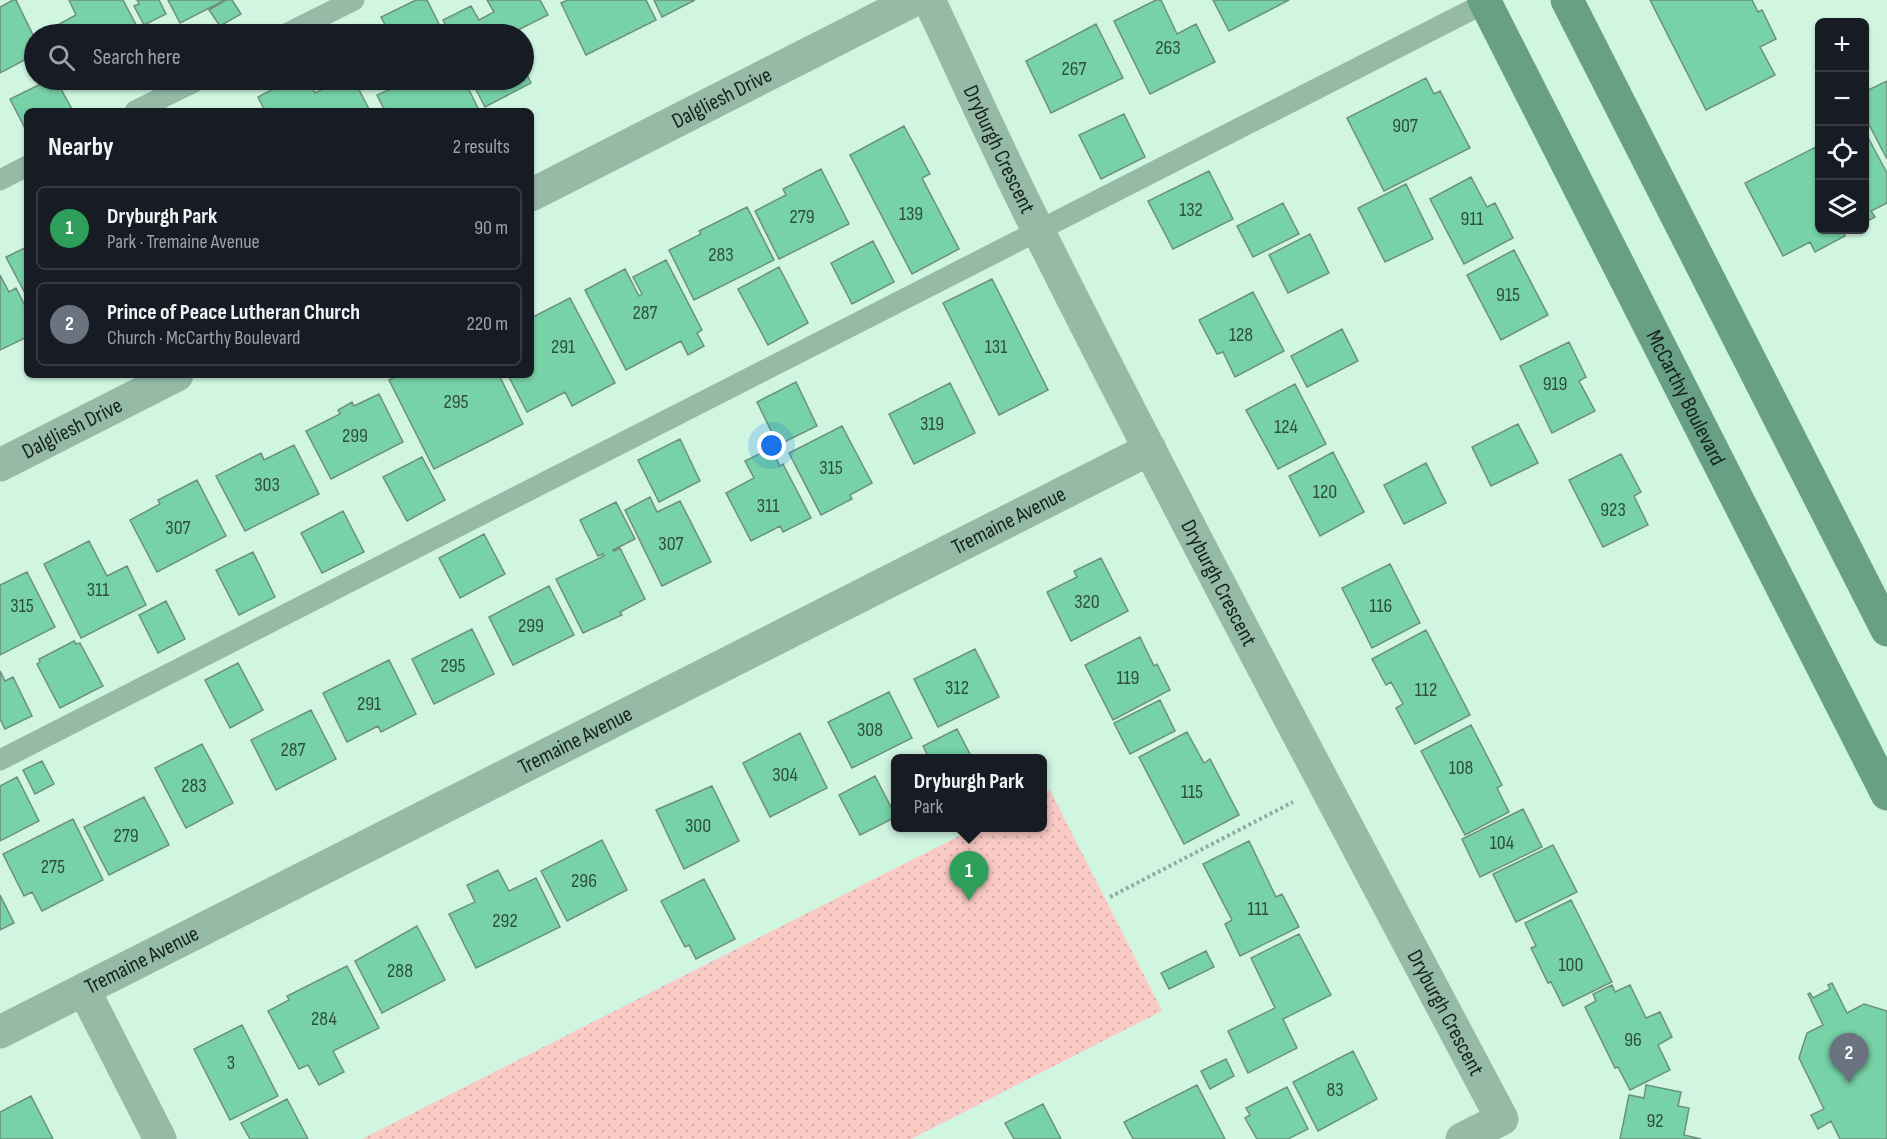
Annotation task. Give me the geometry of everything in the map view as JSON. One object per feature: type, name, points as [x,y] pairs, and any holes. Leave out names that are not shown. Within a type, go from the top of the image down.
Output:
[{"type":"main road","points":[[1567,0],[1887,630]]},
{"type":"main road","name":"McCarthy Boulevard","points":[[1485,1],[1887,794]]},
{"type":"street","name":"Dalgliesh Drive","points":[[534,193],[914,0]]},
{"type":"street","name":"Dryburgh Crescent","points":[[929,0],[1039,231],[1150,449],[1325,786],[1502,1119],[1462,1139]]},
{"type":"street","name":"Dalgliesh Drive","points":[[0,465],[171,378]]},
{"type":"street","name":"Tremaine Avenue","points":[[0,1032],[1150,449]]},
{"type":"street","points":[[84,990],[160,1139]]},
{"type":"lane","points":[[306,24],[354,0]]},
{"type":"lane","points":[[0,760],[1039,231],[1485,1]]},
{"type":"lane","points":[[141,108],[178,90]]},
{"type":"lane","points":[[0,180],[24,168]]},
{"type":"path","points":[[1110,897],[1325,786]]},
{"type":"shaded area","points":[[1050,790],[1162,1011],[911,1139],[362,1139],[967,832],[1047,832],[1047,791]]},
{"type":"building","points":[[16,0],[28,24],[24,24],[24,60],[0,73],[0,7]]},
{"type":"building","points":[[69,0],[123,0],[136,24],[59,24],[76,15]]},
{"type":"building","points":[[137,0],[159,0],[166,14],[143,24],[134,6],[139,4]]},
{"type":"building","points":[[168,0],[225,0],[180,23]]},
{"type":"building","points":[[226,0],[232,0],[241,14],[224,24],[219,24],[209,10]]},
{"type":"building","points":[[416,0],[427,0],[439,24],[385,24],[381,17]]},
{"type":"building","points":[[487,0],[540,0],[548,15],[530,24],[445,24],[443,20],[471,6],[479,20],[494,12]]},
{"type":"building","points":[[568,0],[646,0],[656,20],[586,55],[561,3]]},
{"type":"building","points":[[654,0],[695,0],[662,17]]},
{"type":"building","points":[[1156,0],[1161,0],[1177,34],[1196,24],[1215,62],[1150,94],[1114,21]]},
{"type":"building","points":[[1213,0],[1289,0],[1229,31]]},
{"type":"building","points":[[1650,0],[1752,0],[1758,12],[1762,10],[1776,39],[1760,47],[1775,75],[1706,110]]},
{"type":"building","points":[[1096,24],[1123,78],[1051,113],[1026,61]]},
{"type":"building","points":[[1426,78],[1434,94],[1440,91],[1470,148],[1384,191],[1347,118]]},
{"type":"building","points":[[1887,81],[1887,159],[1869,125],[1869,90]]},
{"type":"building","points":[[28,90],[61,90],[71,108],[24,108],[24,126],[10,99]]},
{"type":"building","points":[[271,90],[314,90],[315,93],[321,90],[359,90],[368,108],[264,108],[258,97]]},
{"type":"building","points":[[388,90],[469,90],[478,108],[384,108],[377,95]]},
{"type":"building","points":[[476,90],[518,90],[485,107]]},
{"type":"building","points":[[1124,114],[1145,157],[1101,179],[1079,135]]},
{"type":"building","points":[[904,126],[930,174],[922,178],[959,249],[912,274],[850,155]]},
{"type":"building","points":[[1869,139],[1887,173],[1887,203],[1871,211],[1875,217],[1869,220]]},
{"type":"building","points":[[1815,148],[1815,234],[1844,234],[1845,236],[1815,252],[1810,242],[1783,256],[1745,183]]},
{"type":"building","points":[[821,169],[849,224],[779,259],[755,211],[786,195],[783,189]]},
{"type":"building","points":[[1209,171],[1233,219],[1173,249],[1148,201]]},
{"type":"building","points":[[1471,177],[1487,207],[1495,203],[1513,238],[1464,264],[1430,199]]},
{"type":"building","points":[[1406,184],[1433,239],[1385,262],[1358,208]]},
{"type":"building","points":[[1283,203],[1299,234],[1253,257],[1237,226]]},
{"type":"building","points":[[747,207],[774,260],[694,300],[669,250],[701,234],[699,231]]},
{"type":"building","points":[[1310,234],[1329,273],[1288,293],[1269,255]]},
{"type":"building","points":[[873,241],[894,282],[852,304],[831,263]]},
{"type":"building","points":[[24,248],[24,291],[6,257]]},
{"type":"building","points":[[1514,250],[1548,315],[1501,340],[1467,275]]},
{"type":"building","points":[[666,260],[702,330],[697,333],[704,346],[688,355],[681,341],[626,370],[585,290],[625,269],[639,296],[642,294],[633,277]]},
{"type":"building","points":[[779,267],[808,323],[768,345],[738,289]]},
{"type":"building","points":[[0,275],[9,292],[16,288],[24,304],[24,338],[0,350]]},
{"type":"building","points":[[992,279],[1048,390],[999,415],[943,303]]},
{"type":"building","points":[[1253,292],[1284,351],[1235,377],[1223,352],[1217,354],[1199,320]]},
{"type":"building","points":[[570,298],[615,383],[572,406],[565,392],[527,412],[510,378],[534,378],[534,316]]},
{"type":"building","points":[[1342,329],[1358,361],[1307,387],[1291,356]]},
{"type":"building","points":[[1569,342],[1586,377],[1579,381],[1595,411],[1552,433],[1520,366]]},
{"type":"building","points":[[393,378],[500,378],[523,424],[434,469],[389,380]]},
{"type":"building","points":[[796,382],[817,426],[778,445],[757,402]]},
{"type":"building","points":[[950,383],[975,433],[914,464],[889,414]]},
{"type":"building","points":[[1295,384],[1326,444],[1278,469],[1246,410]]},
{"type":"building","points":[[379,394],[403,442],[331,479],[306,431],[340,414],[338,410],[352,402],[354,406]]},
{"type":"building","points":[[1518,424],[1538,463],[1491,486],[1472,447]]},
{"type":"building","points":[[842,426],[872,483],[850,495],[852,499],[821,515],[789,453]]},
{"type":"building","points":[[680,439],[700,481],[659,502],[638,460]]},
{"type":"building","points":[[294,445],[319,494],[245,531],[216,476],[261,453],[264,460]]},
{"type":"building","points":[[771,448],[780,466],[783,464],[811,518],[783,532],[780,526],[751,541],[726,493],[754,478],[745,461]]},
{"type":"building","points":[[1333,452],[1364,512],[1320,536],[1289,476]]},
{"type":"building","points":[[1621,454],[1641,492],[1634,496],[1648,525],[1603,547],[1569,480]]},
{"type":"building","points":[[422,457],[445,500],[407,521],[383,477]]},
{"type":"building","points":[[1426,463],[1446,503],[1404,524],[1384,485]]},
{"type":"building","points":[[197,480],[226,536],[157,572],[130,520],[160,504],[158,500]]},
{"type":"building","points":[[650,497],[657,512],[680,501],[711,562],[662,586],[625,510]]},
{"type":"building","points":[[616,502],[635,539],[613,550],[620,548],[645,599],[620,612],[622,615],[583,633],[556,579],[604,556],[603,554],[598,556],[580,520]]},
{"type":"building","points":[[343,511],[364,552],[322,573],[301,533]]},
{"type":"building","points":[[484,534],[505,574],[460,598],[439,558]]},
{"type":"building","points":[[89,541],[107,576],[127,566],[146,605],[81,638],[44,564]]},
{"type":"building","points":[[253,552],[275,597],[239,615],[216,570]]},
{"type":"building","points":[[1101,558],[1128,611],[1071,641],[1047,592],[1077,577],[1074,571]]},
{"type":"building","points":[[1390,564],[1420,623],[1372,648],[1342,588]]},
{"type":"building","points":[[27,572],[55,627],[0,655],[0,585]]},
{"type":"building","points":[[549,586],[574,635],[513,665],[489,617]]},
{"type":"building","points":[[166,601],[185,639],[158,653],[139,615]]},
{"type":"building","points":[[472,629],[494,674],[434,704],[412,659]]},
{"type":"building","points":[[1426,630],[1470,715],[1415,744],[1396,708],[1403,704],[1391,682],[1386,685],[1372,659]]},
{"type":"building","points":[[1140,637],[1154,666],[1157,664],[1170,690],[1113,720],[1085,665]]},
{"type":"building","points":[[74,641],[76,644],[80,643],[103,686],[60,708],[37,664],[40,662],[39,659]]},
{"type":"building","points":[[975,649],[999,697],[938,727],[914,679]]},
{"type":"building","points":[[389,660],[416,714],[381,732],[378,726],[347,742],[323,693]]},
{"type":"building","points":[[238,663],[263,710],[230,728],[205,680]]},
{"type":"building","points":[[0,671],[5,681],[13,677],[32,716],[5,729],[0,719]]},
{"type":"building","points":[[889,692],[912,738],[852,768],[828,722]]},
{"type":"building","points":[[1160,700],[1175,731],[1130,754],[1114,723]]},
{"type":"building","points":[[311,710],[336,759],[276,790],[251,740]]},
{"type":"building","points":[[1471,725],[1502,785],[1497,788],[1509,812],[1465,835],[1421,751]]},
{"type":"building","points":[[957,729],[970,754],[927,754],[923,746]]},
{"type":"building","points":[[1187,732],[1204,763],[1210,759],[1239,815],[1184,844],[1139,757]]},
{"type":"building","points":[[800,733],[827,788],[770,817],[743,763]]},
{"type":"building","points":[[202,744],[233,803],[186,828],[155,768]]},
{"type":"building","points":[[42,761],[54,784],[35,794],[23,770]]},
{"type":"building","points":[[875,776],[891,807],[891,820],[860,835],[839,795]]},
{"type":"building","points":[[17,777],[39,821],[0,841],[0,786]]},
{"type":"building","points":[[712,786],[739,841],[684,869],[656,810]]},
{"type":"building","points":[[144,797],[169,845],[109,875],[84,827]]},
{"type":"building","points":[[1523,809],[1542,847],[1480,877],[1462,839]]},
{"type":"building","points":[[73,819],[103,880],[42,911],[32,892],[24,896],[3,854]]},
{"type":"building","points":[[602,840],[627,890],[567,921],[541,871]]},
{"type":"building","points":[[1249,841],[1276,897],[1282,894],[1299,927],[1240,956],[1225,924],[1232,920],[1203,864]]},
{"type":"building","points":[[1553,845],[1577,892],[1516,922],[1493,874]]},
{"type":"building","points":[[498,870],[509,891],[536,878],[560,927],[476,968],[449,914],[475,902],[467,885]]},
{"type":"building","points":[[704,879],[735,939],[696,959],[689,945],[685,947],[661,901]]},
{"type":"building","points":[[0,895],[14,923],[0,930]]},
{"type":"building","points":[[1571,900],[1612,982],[1563,1006],[1551,982],[1548,983],[1531,948],[1536,946],[1525,923]]},
{"type":"building","points":[[417,926],[445,980],[382,1013],[355,961]]},
{"type":"building","points":[[1299,934],[1331,995],[1283,1019],[1297,1048],[1248,1073],[1228,1031],[1275,1008],[1251,958]]},
{"type":"building","points":[[1206,951],[1214,967],[1169,989],[1161,973]]},
{"type":"building","points":[[347,966],[379,1028],[333,1051],[344,1072],[319,1085],[308,1065],[299,1069],[268,1011],[289,1000],[287,996]]},
{"type":"building","points":[[1832,983],[1847,1013],[1864,1004],[1887,1011],[1887,1139],[1840,1139],[1831,1121],[1818,1129],[1811,1115],[1824,1109],[1799,1058],[1807,1033],[1823,1025],[1808,994],[1810,993],[1813,998],[1830,989],[1828,985]]},
{"type":"building","points":[[1612,985],[1615,992],[1630,985],[1646,1018],[1660,1012],[1672,1037],[1658,1045],[1670,1070],[1630,1090],[1618,1067],[1615,1068],[1585,1007],[1596,1001],[1593,994]]},
{"type":"building","points":[[242,1025],[278,1096],[230,1120],[194,1049]]},
{"type":"building","points":[[1353,1051],[1377,1099],[1318,1131],[1293,1082]]},
{"type":"building","points":[[1226,1059],[1234,1076],[1210,1089],[1201,1071]]},
{"type":"building","points":[[1197,1085],[1225,1139],[1133,1139],[1124,1122]]},
{"type":"building","points":[[1646,1085],[1681,1092],[1678,1106],[1689,1108],[1684,1135],[1701,1139],[1620,1139],[1629,1095],[1644,1098]]},
{"type":"building","points":[[1287,1087],[1308,1129],[1288,1139],[1257,1139],[1245,1118],[1250,1115],[1246,1108]]},
{"type":"building","points":[[31,1096],[53,1139],[0,1139],[0,1112]]},
{"type":"building","points":[[287,1099],[308,1139],[250,1139],[241,1123]]},
{"type":"building","points":[[1043,1104],[1061,1139],[1014,1139],[1005,1123]]},
{"type":"place","name":"Dryburgh Park","points":[[969,901]]},
{"type":"place","name":"Prince of Peace Lutheran Church","points":[[1849,1083]]}]
